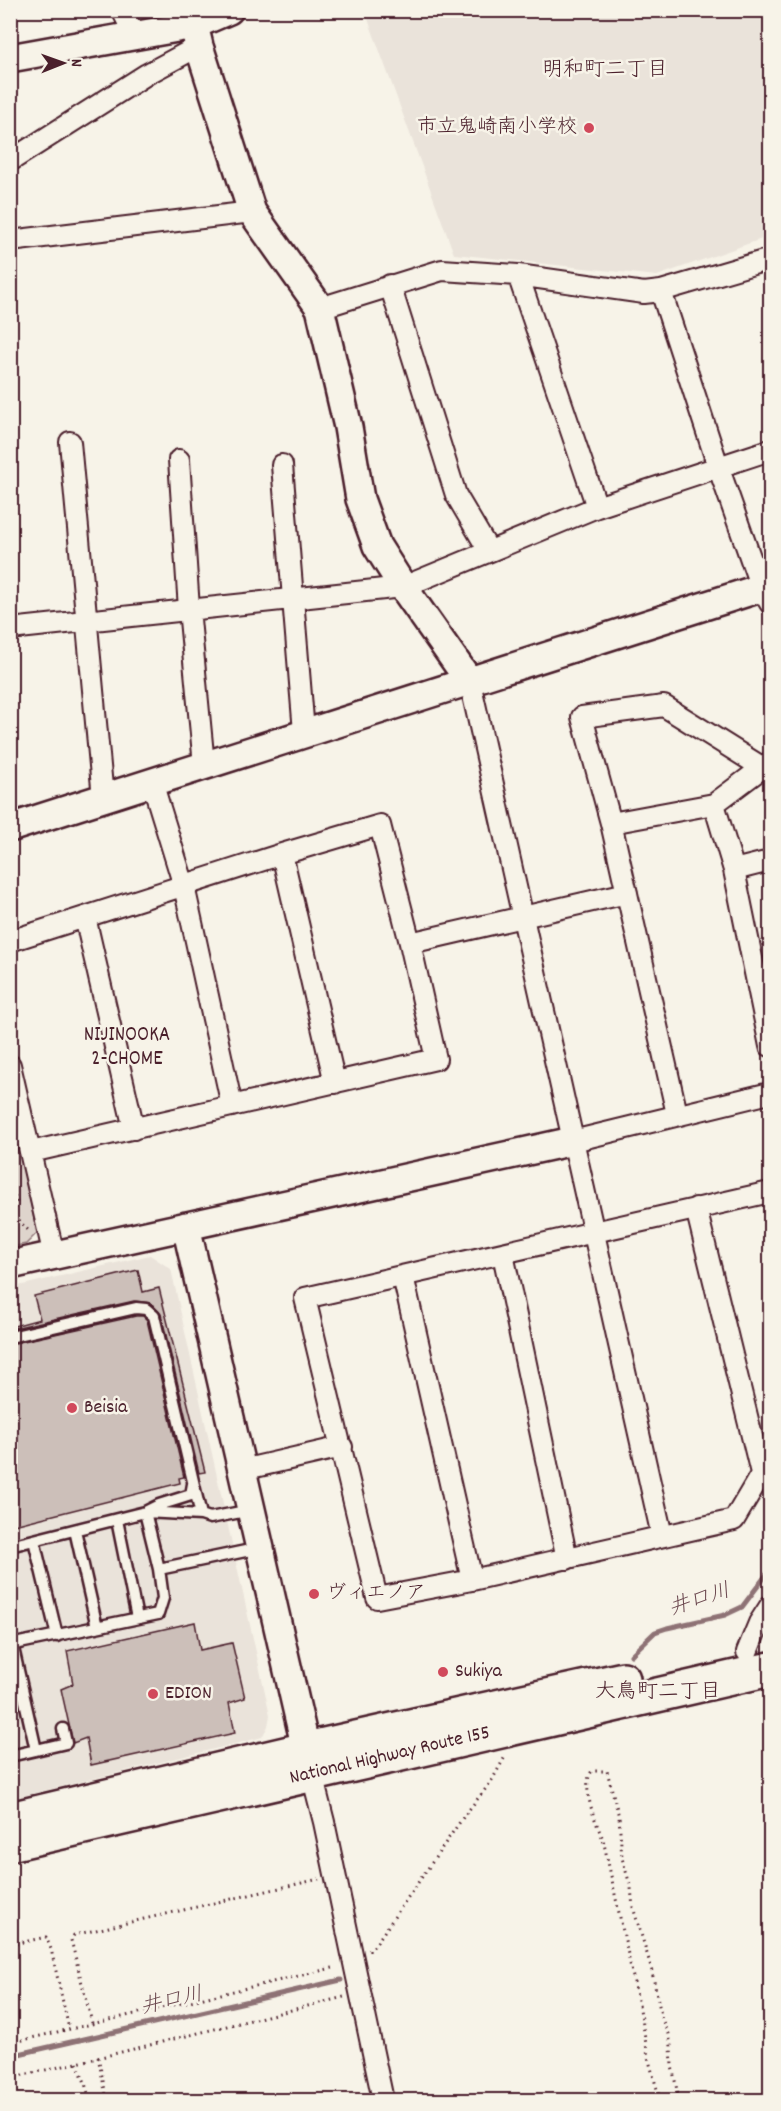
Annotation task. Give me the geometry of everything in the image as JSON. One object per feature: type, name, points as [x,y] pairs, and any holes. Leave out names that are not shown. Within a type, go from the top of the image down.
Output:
[{"type":"highway","name":"National Highway Route 155","points":[[10,1844],[309,1762],[763,1656]]},
{"type":"highway","name":"National Highway Route 155","points":[[10,1819],[309,1762],[506,1729],[763,1656]]},
{"type":"street","points":[[122,10],[135,36]]},
{"type":"street","points":[[10,161],[147,74],[229,10]]},
{"type":"street","points":[[11,56],[135,36],[196,35]]},
{"type":"street","points":[[196,35],[252,212],[320,308],[348,427],[360,499],[377,546],[470,682],[662,1536]]},
{"type":"street","points":[[10,242],[92,230],[252,212]]},
{"type":"street","points":[[320,308],[442,270],[518,275],[644,293],[661,291],[771,259]]},
{"type":"street","points":[[518,275],[597,507]]},
{"type":"street","points":[[390,285],[456,495],[489,551]]},
{"type":"street","points":[[10,828],[304,732],[767,592],[718,466],[661,291]]},
{"type":"street","points":[[70,442],[103,798]]},
{"type":"street","points":[[10,629],[403,586],[597,507],[771,450]]},
{"type":"street","points":[[179,460],[189,609],[204,765]]},
{"type":"street","points":[[282,465],[304,732]]},
{"type":"street","points":[[611,823],[714,804],[767,765],[664,706],[582,717],[611,823],[677,1114]]},
{"type":"street","points":[[152,782],[184,886],[232,1106]]},
{"type":"street","points":[[714,804],[734,870],[771,1046]]},
{"type":"street","points":[[10,941],[380,825],[436,1059],[31,1152]]},
{"type":"street","points":[[282,854],[335,1083]]},
{"type":"street","points":[[734,870],[771,861]]},
{"type":"street","points":[[410,943],[627,892]]},
{"type":"street","points":[[85,917],[134,1129]]},
{"type":"street","points":[[10,1065],[54,1256]]},
{"type":"street","points":[[10,1265],[573,1141],[771,1093]]},
{"type":"street","points":[[696,1208],[766,1466],[734,1520],[472,1580],[377,1598],[305,1298],[503,1254],[594,1231],[696,1208],[771,1192]]},
{"type":"street","points":[[186,1226],[335,1876],[383,2100]]},
{"type":"street","points":[[503,1254],[567,1559]]},
{"type":"street","points":[[404,1275],[472,1580]]},
{"type":"street","points":[[242,1470],[342,1447]]},
{"type":"street","points":[[763,1656],[759,1623],[771,1606]]},
{"type":"lane","points":[[10,1337],[136,1308],[146,1309],[154,1316],[201,1515]]},
{"type":"lane","points":[[10,1546],[145,1512],[191,1495],[194,1481]]},
{"type":"lane","points":[[145,1512],[201,1515],[210,1518],[252,1510]]},
{"type":"lane","points":[[36,1750],[11,1642],[57,1636],[158,1614],[163,1598],[159,1569],[145,1512]]},
{"type":"lane","points":[[117,1520],[137,1618]]},
{"type":"lane","points":[[75,1530],[97,1627]]},
{"type":"lane","points":[[34,1540],[57,1636]]},
{"type":"lane","points":[[159,1569],[260,1548]]},
{"type":"lane","points":[[10,1756],[66,1743],[63,1729]]},
{"type":"path","points":[[10,1178],[17,1203],[10,1232]]},
{"type":"path","points":[[10,2043],[328,1969],[353,1961],[375,1945],[491,1782],[507,1750],[506,1729]]},
{"type":"path","points":[[660,2100],[648,2057],[642,2019],[603,1839],[595,1820],[587,1785],[592,1771],[607,1771],[619,1817],[622,1858],[631,1888],[633,1907],[651,1967],[662,2020],[669,2034],[679,2100]]},
{"type":"path","points":[[92,2023],[73,1953],[71,1940],[74,1935],[335,1876]]},
{"type":"path","points":[[10,1945],[46,1937],[51,1949],[69,2029]]},
{"type":"path","points":[[10,2078],[360,1993]]},
{"type":"path","points":[[98,2058],[107,2100]]},
{"type":"path","points":[[77,2063],[90,2100]]},
{"type":"shaded area","name":"市立鬼崎南小学校","points":[[391,10],[770,11],[770,236],[657,276],[454,254],[368,19]]},
{"type":"shaded area","points":[[11,1112],[37,1233],[26,1244],[11,1247]]},
{"type":"shaded area","points":[[150,1255],[171,1269],[270,1715],[268,1726],[262,1737],[255,1739],[11,1799],[10,1288]]},
{"type":"building","points":[[138,1270],[143,1292],[159,1288],[205,1472],[199,1473],[161,1314],[151,1303],[134,1301],[10,1329],[10,1327],[40,1319],[34,1296]]},
{"type":"building","points":[[143,1316],[147,1320],[184,1477],[179,1478],[180,1483],[10,1526],[10,1344]]},
{"type":"building","name":"EDION","points":[[195,1622],[200,1650],[232,1643],[245,1698],[229,1703],[235,1733],[91,1765],[86,1738],[73,1743],[61,1689],[73,1684],[67,1651]]},
{"type":"waterway","name":"井口川","points":[[631,1655],[655,1632],[725,1615],[742,1607],[770,1570]]},
{"type":"waterway","name":"井口川","points":[[10,2056],[341,1980]]},
{"type":"place","name":"市立鬼崎南小学校","points":[[589,128]]},
{"type":"place","name":"Beisia","points":[[72,1408]]},
{"type":"place","name":"ヴィエノア","points":[[314,1594]]},
{"type":"place","name":"Sukiya","points":[[443,1672]]},
{"type":"place","name":"EDION","points":[[153,1694]]},
{"type":"district","name":"明和町二丁目","points":[[605,71]]},
{"type":"district","name":"NIJINOOKA 2-CHOME","points":[[127,1048]]},
{"type":"district","name":"大鳥町二丁目","points":[[658,1693]]}]
